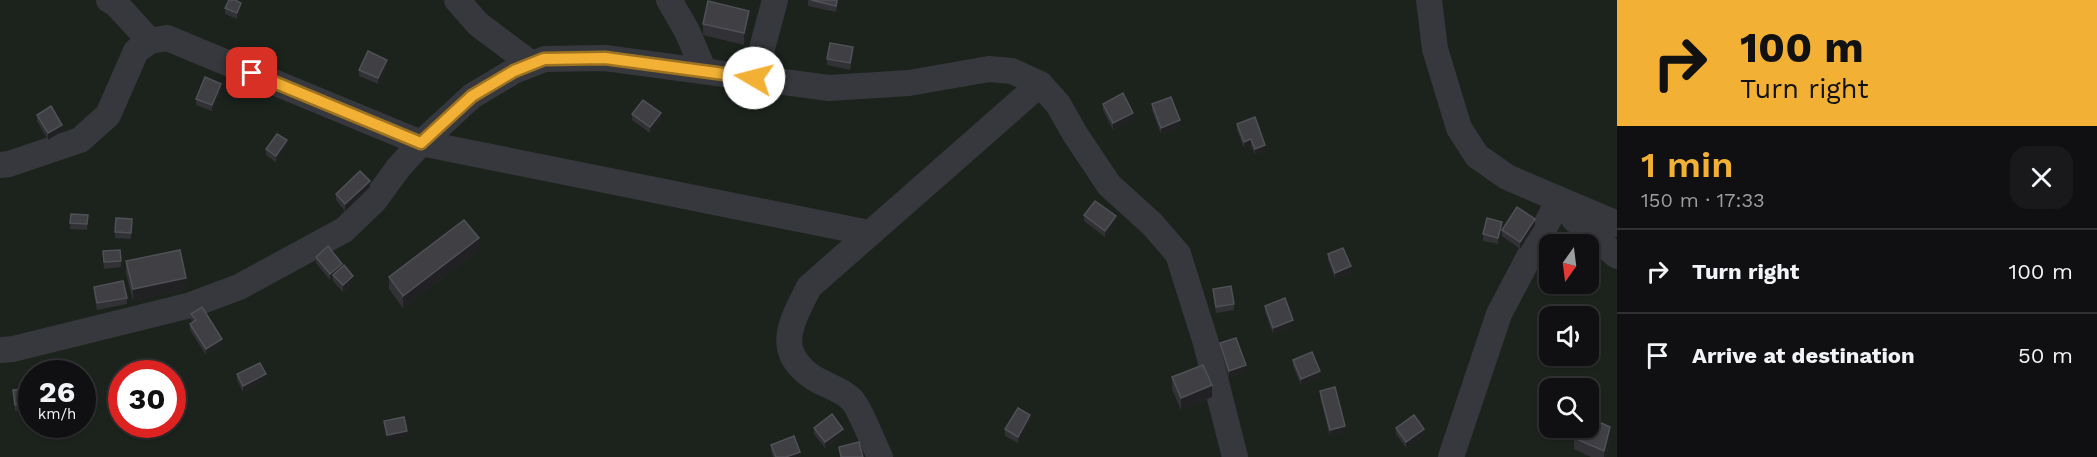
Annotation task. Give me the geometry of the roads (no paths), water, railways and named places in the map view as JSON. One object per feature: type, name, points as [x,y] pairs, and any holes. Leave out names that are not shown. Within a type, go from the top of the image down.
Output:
[{"type":"street","points":[[109,0],[116,4],[150,41]]},
{"type":"street","points":[[457,0],[478,24],[530,63]]},
{"type":"street","points":[[669,0],[687,31],[704,71]]},
{"type":"street","points":[[754,78],[775,0]]},
{"type":"street","points":[[1429,0],[1435,49],[1452,105],[1460,128],[1477,156],[1507,177],[1617,224]]},
{"type":"street","points":[[0,165],[80,140],[108,115],[136,51],[150,41],[167,38],[421,143],[869,233]]},
{"type":"street","points":[[0,350],[13,349],[190,305],[239,287],[344,230],[374,201],[399,167],[421,143],[472,96],[530,63],[544,59],[605,58],[829,88],[909,83],[989,69],[1012,71],[1040,84],[1058,104],[1109,185],[1152,224],[1178,254],[1206,343],[1235,457]]},
{"type":"street","points":[[880,457],[852,399],[811,376],[793,359],[788,343],[790,326],[809,286],[1040,84]]},
{"type":"street","points":[[1559,200],[1575,220],[1617,256]]},
{"type":"street","points":[[1451,457],[1499,314],[1559,200]]}]
